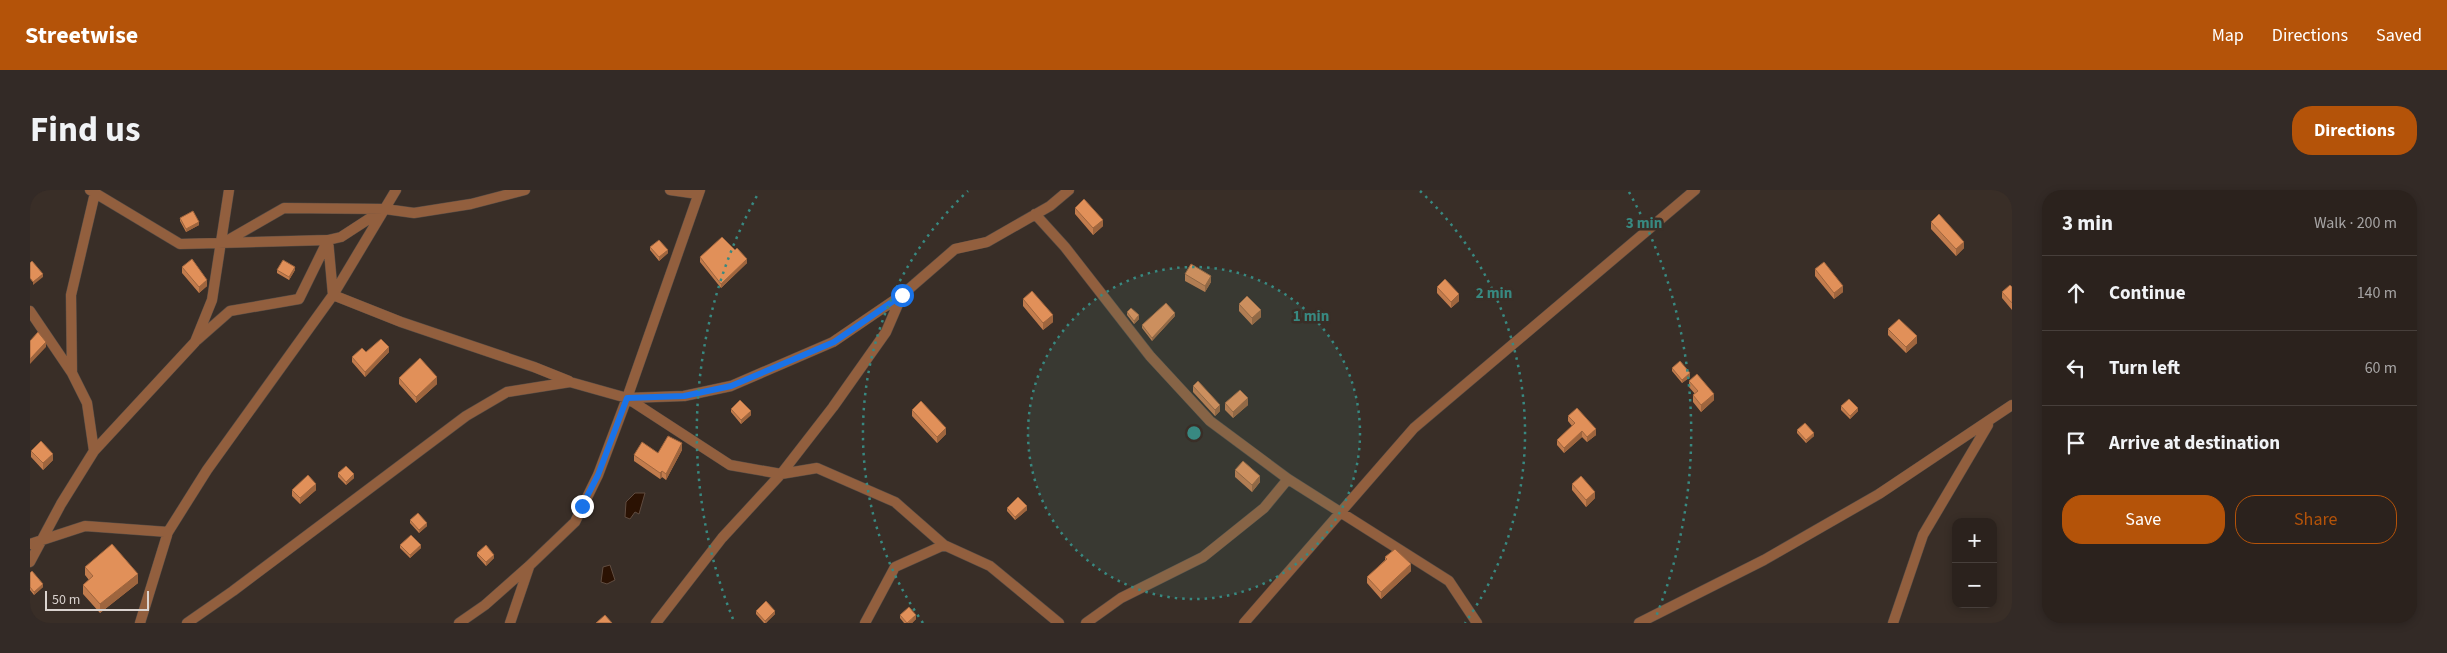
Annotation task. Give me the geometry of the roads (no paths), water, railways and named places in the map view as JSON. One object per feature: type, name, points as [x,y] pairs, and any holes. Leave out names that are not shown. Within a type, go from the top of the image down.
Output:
[{"type":"street","points":[[194,342],[212,300],[222,244],[228,190]]},
{"type":"street","points":[[140,623],[168,532],[207,470],[333,295],[396,190]]},
{"type":"street","points":[[222,244],[284,208],[385,209],[414,213],[471,204],[525,190]]},
{"type":"street","points":[[459,623],[485,605],[575,522],[598,475],[699,192],[670,190]]},
{"type":"street","points":[[627,398],[684,396],[731,386],[834,342],[902,295],[955,249],[987,242],[1050,206],[1069,190]]},
{"type":"street","points":[[1244,623],[1414,428],[1695,190]]},
{"type":"street","points":[[72,373],[71,295],[92,192],[180,244],[328,240],[341,237],[385,209]]},
{"type":"street","points":[[1035,214],[1065,247],[1150,356],[1210,422],[1288,479],[1449,581],[1476,623]]},
{"type":"street","points":[[328,240],[333,295]]},
{"type":"street","points":[[30,562],[94,451],[194,342],[230,311],[299,299],[328,240]]},
{"type":"street","points":[[333,295],[401,322],[534,367],[570,382],[627,398],[730,465],[781,474],[817,468],[895,502],[944,545],[990,566],[1059,623]]},
{"type":"street","points":[[656,623],[722,538],[781,474],[833,407],[886,332],[902,295]]},
{"type":"street","points":[[30,311],[72,373],[87,402],[94,451]]},
{"type":"street","points":[[187,623],[233,591],[466,416],[507,392],[570,382]]},
{"type":"street","points":[[1639,623],[1764,560],[1879,494],[1992,420],[2012,404]]},
{"type":"street","points":[[1893,623],[1923,535],[1992,420]]},
{"type":"street","points":[[1086,623],[1121,598],[1203,557],[1264,508],[1288,479]]},
{"type":"street","points":[[30,544],[43,538],[85,526],[168,532]]},
{"type":"street","points":[[865,623],[895,567],[944,545]]},
{"type":"street","points":[[510,623],[529,566]]}]
